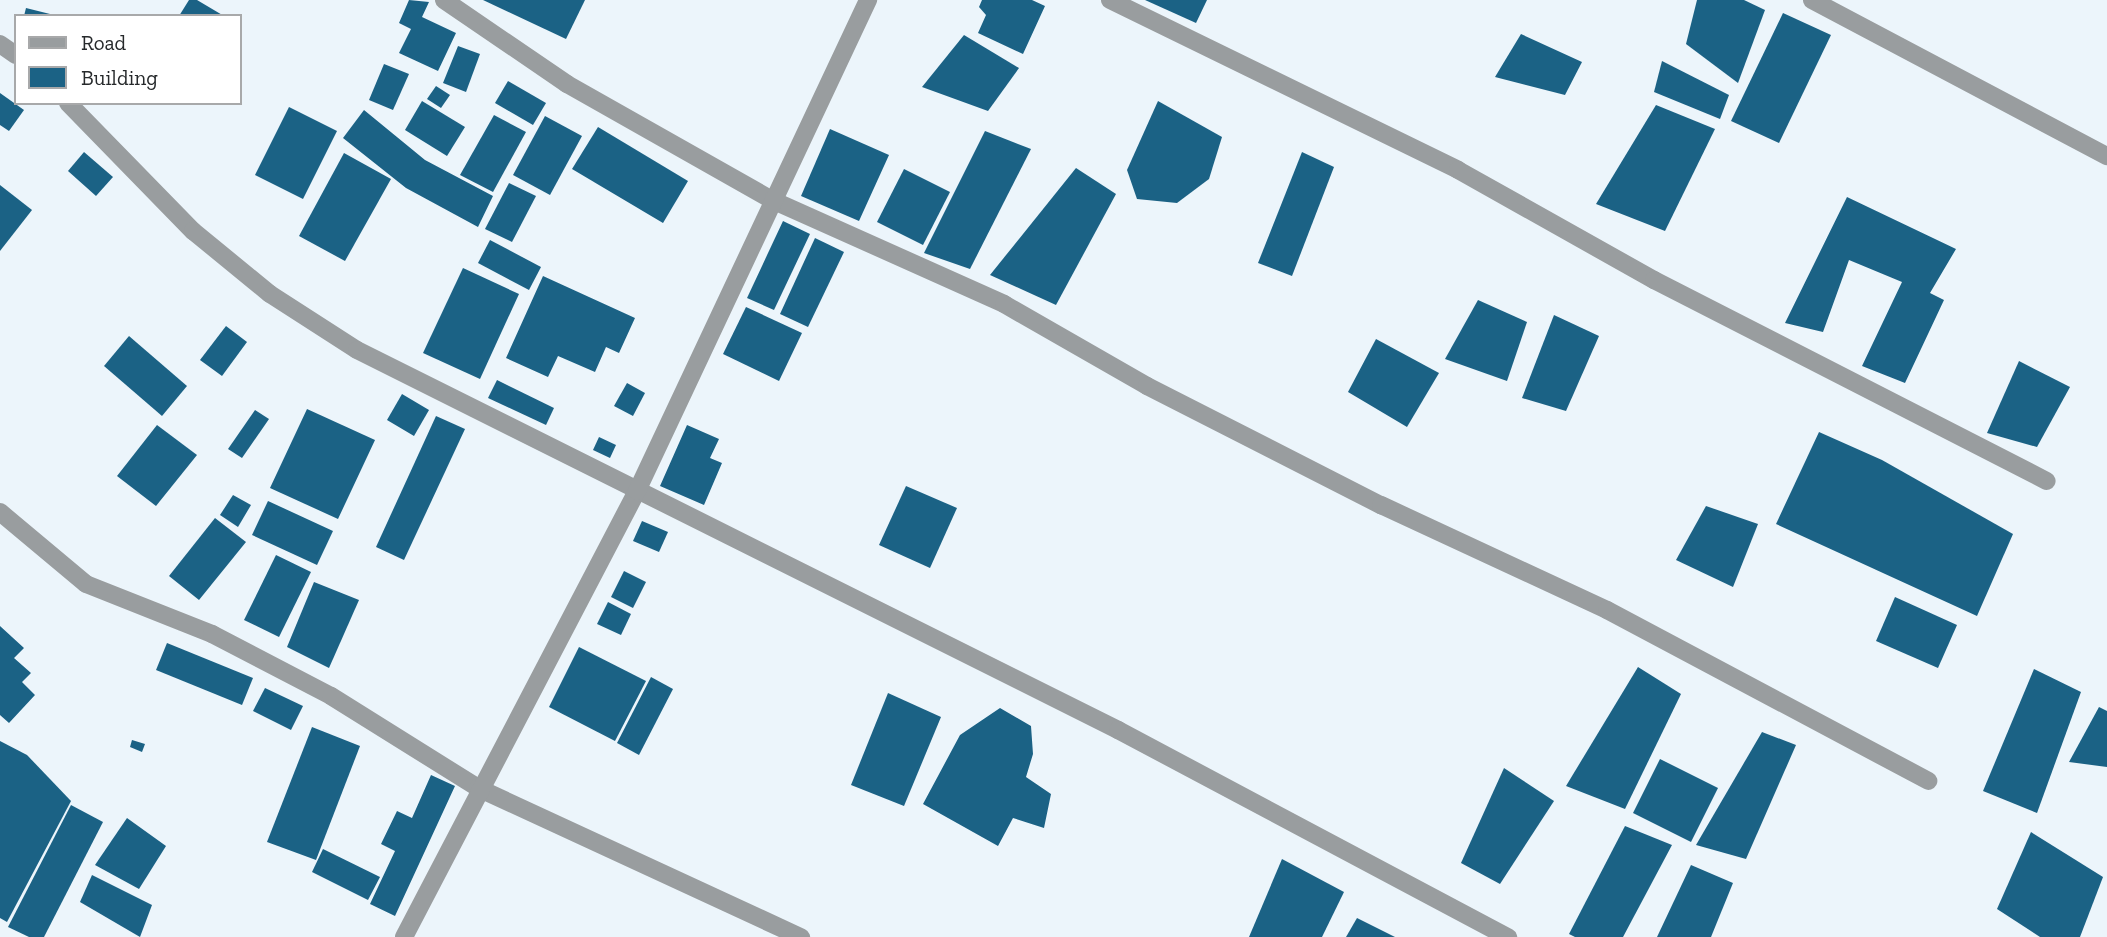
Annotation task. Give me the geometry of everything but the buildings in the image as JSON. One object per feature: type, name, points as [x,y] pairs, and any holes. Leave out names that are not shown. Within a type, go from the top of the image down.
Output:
[{"type":"street","points":[[444,0],[567,84],[772,200],[1004,303],[1147,386],[1381,505],[1607,610],[1928,781]]},
{"type":"street","points":[[404,937],[478,788],[637,491],[868,0]]},
{"type":"street","points":[[1110,0],[1458,170],[1654,280],[2046,481]]},
{"type":"street","points":[[1812,0],[2107,156]]},
{"type":"street","points":[[70,105],[193,231],[270,294],[368,356],[1118,730],[1507,937]]},
{"type":"street","points":[[0,512],[86,584],[212,634],[331,696],[478,788],[801,937]]}]
